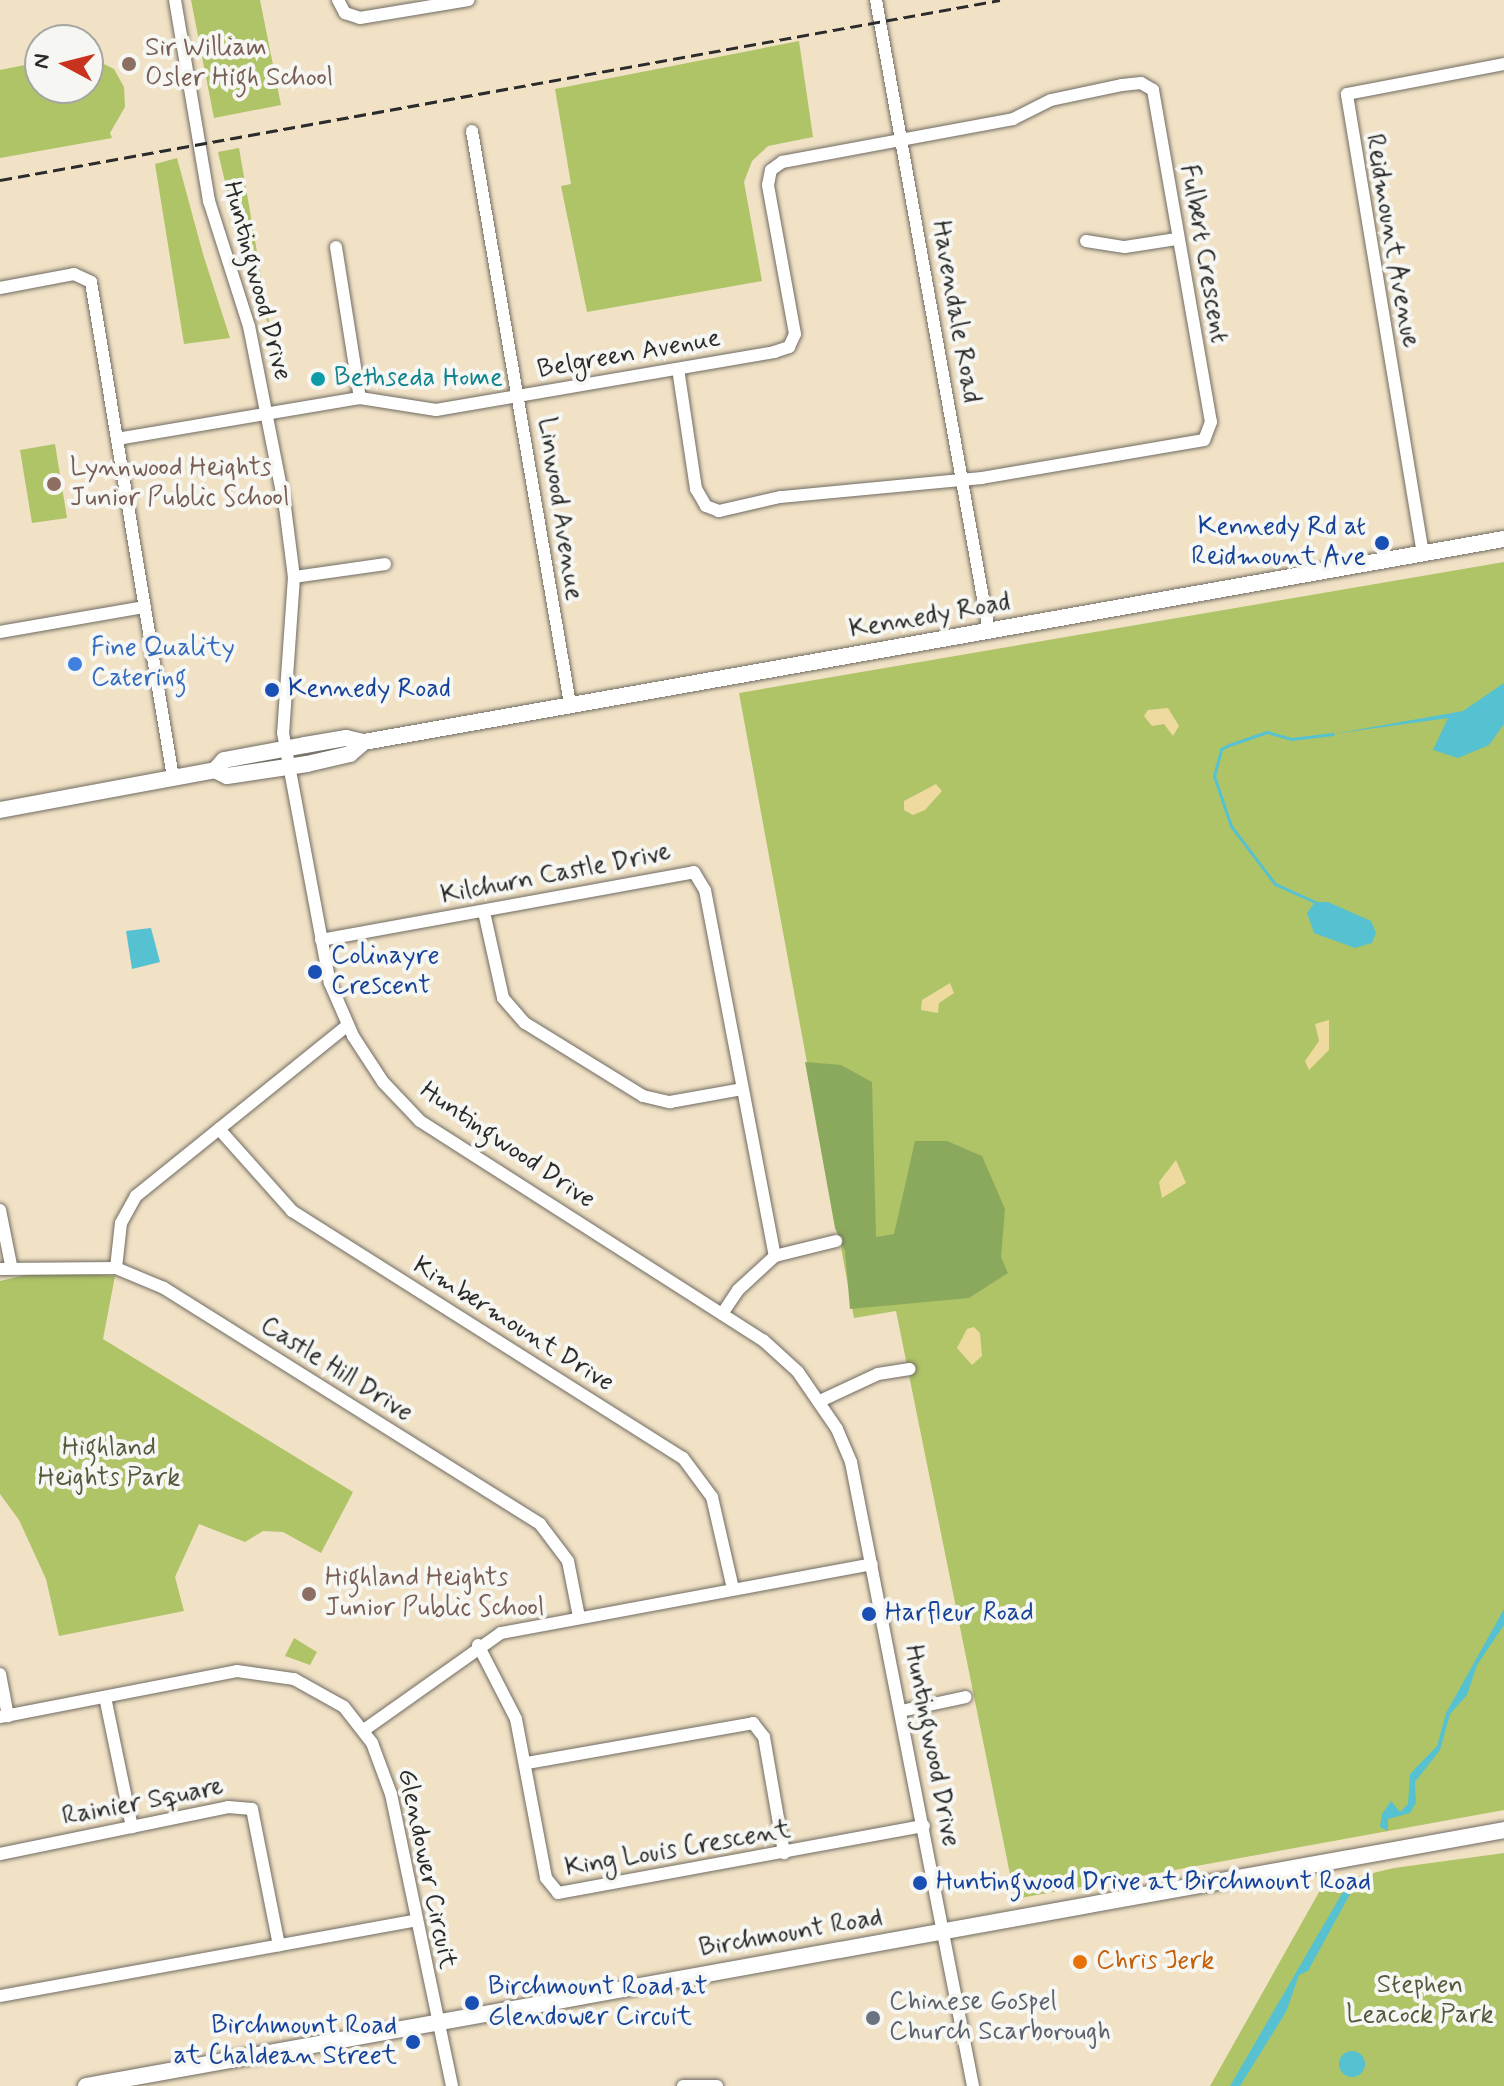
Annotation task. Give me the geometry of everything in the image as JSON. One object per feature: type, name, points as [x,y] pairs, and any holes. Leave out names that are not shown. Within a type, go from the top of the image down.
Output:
[{"type":"main road","name":"Kennedy Road","points":[[0,810],[215,770],[224,760],[346,738],[364,742],[1504,539]]},
{"type":"main road","name":"Kennedy Road","points":[[215,770],[227,776],[288,767],[350,754],[364,742]]},
{"type":"main road","name":"Birchmount Road","points":[[86,2086],[1504,1830]]},
{"type":"street","name":"Huntingwood Drive","points":[[175,0],[209,201],[249,326],[268,413],[294,577],[285,749],[330,983],[348,1025],[383,1082],[420,1121],[763,1340],[820,1401],[851,1462],[973,2086]]},
{"type":"street","points":[[338,0],[345,13],[360,18],[469,0]]},
{"type":"street","name":"Havendale Road","points":[[876,0],[989,632]]},
{"type":"street","name":"Reidmount Avenue","points":[[1423,554],[1347,94],[1504,64]]},
{"type":"street","name":"Fulbert Crescent","points":[[902,139],[1013,119],[1051,100],[1147,84],[1157,103],[1176,239],[1208,406],[1208,437],[963,478]]},
{"type":"street","name":"Linwood Avenue","points":[[472,131],[570,704]]},
{"type":"street","name":"Belgreen Avenue","points":[[117,439],[360,398],[423,411],[774,352],[793,341],[795,328],[768,185],[771,170],[785,161],[902,139]]},
{"type":"street","points":[[1086,241],[1125,247],[1176,239]]},
{"type":"street","points":[[336,247],[360,398]]},
{"type":"street","points":[[0,288],[74,274],[88,277],[173,778]]},
{"type":"street","points":[[678,369],[696,489],[713,510],[840,489],[963,478]]},
{"type":"street","points":[[294,577],[385,564]]},
{"type":"street","points":[[0,632],[145,607]]},
{"type":"street","name":"Kilchurn Castle Drive","points":[[321,940],[694,872],[705,890],[775,1256]]},
{"type":"street","points":[[484,912],[503,998],[525,1023],[643,1096],[670,1102],[742,1089]]},
{"type":"street","points":[[116,1268],[121,1223],[136,1196],[348,1025]]},
{"type":"street","name":"Kimbermount Drive","points":[[219,1129],[292,1211],[683,1458],[712,1497],[733,1589]]},
{"type":"street","points":[[0,1210],[6,1267]]},
{"type":"street","points":[[722,1314],[738,1290],[775,1256],[836,1241]]},
{"type":"street","name":"Castle Hill Drive","points":[[6,1267],[116,1268],[156,1283],[540,1524],[568,1561],[579,1617]]},
{"type":"street","points":[[820,1401],[878,1374],[910,1369]]},
{"type":"street","points":[[364,1730],[478,1645],[514,1629],[872,1564]]},
{"type":"street","name":"King Louis Crescent","points":[[478,1645],[516,1719],[527,1763],[546,1878],[562,1895],[924,1826]]},
{"type":"street","name":"Glendower Circuit","points":[[4,1716],[210,1675],[264,1672],[315,1688],[344,1707],[364,1730],[391,1794],[414,1921],[452,2086]]},
{"type":"street","points":[[0,1674],[4,1716]]},
{"type":"street","points":[[105,1697],[132,1827]]},
{"type":"street","points":[[901,1711],[966,1697]]},
{"type":"street","points":[[527,1763],[753,1723],[764,1737],[784,1853]]},
{"type":"street","name":"Rainier Square","points":[[0,1854],[237,1805],[252,1809],[279,1945]]},
{"type":"street","points":[[0,1996],[414,1921]]},
{"type":"street","points":[[683,2086],[717,2086]]},
{"type":"green space","points":[[191,0],[260,0],[281,105],[214,118]]},
{"type":"green space","points":[[799,41],[813,137],[768,146],[752,161],[744,182],[762,281],[587,312],[561,186],[571,184],[555,89]]},
{"type":"green space","points":[[104,64],[114,69],[124,87],[125,107],[110,133],[112,138],[0,158],[0,70],[24,65],[24,104],[104,104]]},
{"type":"green space","points":[[239,148],[271,333],[236,229],[218,152]]},
{"type":"green space","points":[[177,158],[230,338],[184,344],[155,164]]},
{"type":"green space","points":[[55,444],[67,518],[32,523],[20,450]]},
{"type":"green space","points":[[1504,562],[1504,1810],[1015,1899],[896,1311],[854,1318],[739,693]]},
{"type":"green space","points":[[805,1062],[841,1065],[872,1082],[876,1237],[894,1234],[915,1141],[947,1141],[982,1156],[1005,1209],[1001,1257],[1008,1273],[969,1298],[850,1309],[845,1251],[835,1228]]},
{"type":"green space","name":"Highland Heights Park","points":[[43,1271],[115,1276],[103,1339],[353,1492],[321,1553],[283,1532],[263,1531],[245,1542],[199,1524],[175,1577],[184,1611],[59,1636],[46,1579],[19,1520],[0,1494],[0,1281]]},
{"type":"green space","points":[[294,1638],[317,1652],[310,1665],[285,1656]]},
{"type":"green space","name":"Stephen Leacock Park","points":[[1504,1853],[1504,2086],[1210,2086],[1323,1885],[1394,1868]]},
{"type":"sand","points":[[1168,708],[1179,726],[1173,736],[1164,724],[1152,726],[1144,716],[1148,710]]},
{"type":"sand","points":[[936,784],[942,791],[925,810],[913,815],[904,810],[904,801]]},
{"type":"sand","points":[[950,983],[954,993],[939,1003],[938,1013],[921,1010],[922,1000]]},
{"type":"sand","points":[[1329,1020],[1329,1050],[1309,1070],[1305,1061],[1319,1041],[1315,1024]]},
{"type":"sand","points":[[1176,1160],[1186,1183],[1162,1198],[1159,1182]]},
{"type":"sand","points":[[974,1327],[980,1333],[982,1356],[972,1365],[957,1348],[967,1329]]},
{"type":"water","points":[[1504,683],[1504,724],[1489,745],[1458,758],[1433,750],[1448,718],[1333,734],[1463,711]]},
{"type":"water","points":[[1315,902],[1328,902],[1371,921],[1376,933],[1372,943],[1355,948],[1314,933],[1307,913]]},
{"type":"water","points":[[151,928],[160,962],[132,969],[126,931]]},
{"type":"water","points":[[1504,1609],[1504,1625],[1477,1665],[1467,1695],[1450,1714],[1440,1750],[1415,1782],[1416,1803],[1410,1813],[1388,1819],[1388,1831],[1380,1827],[1382,1814],[1391,1801],[1400,1812],[1408,1804],[1410,1774],[1437,1746],[1446,1713]]},
{"type":"water","points":[[1357,1878],[1365,1881],[1355,1885],[1308,1971],[1299,1975],[1286,2012],[1240,2086],[1230,2086],[1341,1895]]},
{"type":"water","points":[[1352,2051],[1361,2055],[1365,2064],[1361,2073],[1352,2077],[1343,2073],[1339,2064],[1343,2055]]},
{"type":"waterway","points":[[1315,902],[1275,884],[1231,826],[1214,776],[1221,749],[1229,745],[1267,732],[1291,739],[1333,734]]},
{"type":"railway","points":[[0,180],[1000,0]]},
{"type":"place","name":"Sir William Osler High School","points":[[129,64]]},
{"type":"place","name":"Bethseda Home","points":[[318,379]]},
{"type":"place","name":"Lynnwood Heights Junior Public School","points":[[54,484]]},
{"type":"place","name":"Kennedy Rd at Reidmount Ave","points":[[1382,543]]},
{"type":"place","name":"Fine Quality Catering","points":[[75,664]]},
{"type":"place","name":"Kennedy Road","points":[[272,690]]},
{"type":"place","name":"Colinayre Crescent","points":[[315,972]]},
{"type":"place","name":"Highland Heights Junior Public School","points":[[309,1594]]},
{"type":"place","name":"Harfleur Road","points":[[869,1614]]},
{"type":"place","name":"Huntingwood Drive at Birchmount Road","points":[[920,1883]]},
{"type":"place","name":"Chris Jerk","points":[[1080,1962]]},
{"type":"place","name":"Birchmount Road at Glendower Circuit","points":[[472,2003]]},
{"type":"place","name":"Chinese Gospel Church Scarborough","points":[[873,2018]]},
{"type":"place","name":"Birchmount Road at Chaldean Street","points":[[413,2042]]}]
